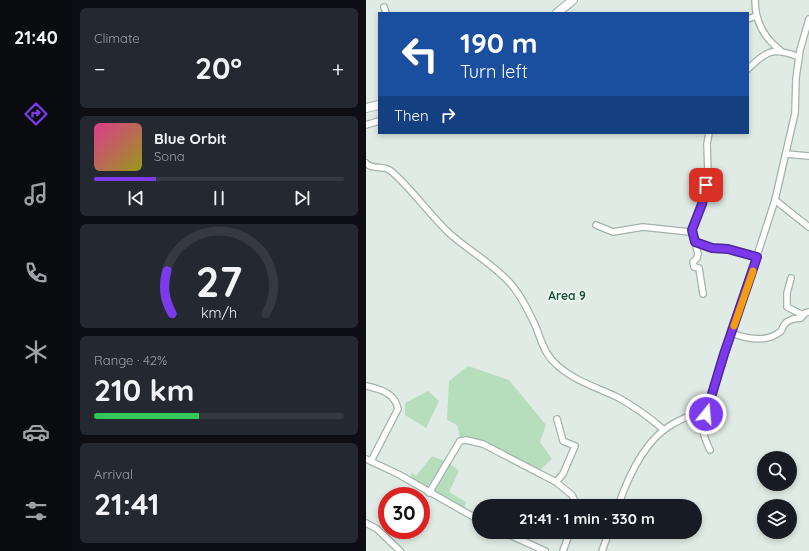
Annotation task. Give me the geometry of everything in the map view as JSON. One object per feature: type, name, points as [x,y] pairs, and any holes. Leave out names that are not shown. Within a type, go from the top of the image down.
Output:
[{"type":"main road","points":[[558,12],[573,0]]},
{"type":"main road","points":[[366,108],[378,105]]},
{"type":"street","points":[[755,0],[756,16],[762,31],[768,40],[780,50]]},
{"type":"street","points":[[384,7],[386,12]]},
{"type":"street","points":[[749,19],[756,16]]},
{"type":"street","points":[[710,450],[704,438],[702,425],[776,200],[795,113],[799,56],[809,19]]},
{"type":"street","points":[[749,68],[773,50],[780,50],[799,56]]},
{"type":"street","points":[[366,125],[378,121]]},
{"type":"street","points":[[703,294],[699,268],[694,267],[693,262],[697,258],[698,254],[692,230],[704,197],[708,172],[707,144],[709,134]]},
{"type":"street","points":[[786,154],[809,156]]},
{"type":"street","points":[[366,163],[372,168],[389,170],[405,184],[420,203],[448,232],[460,243],[497,269],[506,278],[524,303],[544,350],[558,366],[577,380],[635,407],[664,430]]},
{"type":"street","points":[[776,200],[809,227]]},
{"type":"street","points":[[596,225],[613,232],[638,227],[687,233],[692,230]]},
{"type":"street","points":[[695,242],[712,248],[728,249],[757,257]]},
{"type":"street","points":[[791,278],[787,293],[787,307],[803,315]]},
{"type":"street","points":[[732,333],[750,339],[760,339],[781,331],[785,323],[795,318],[801,318],[809,312]]},
{"type":"street","points":[[366,386],[377,388],[390,394],[397,401],[398,409],[368,460],[419,487]]},
{"type":"street","points":[[621,499],[633,468],[641,456],[664,430],[705,407],[710,401]]},
{"type":"street","points":[[556,482],[563,474],[575,446],[563,441],[557,419]]},
{"type":"street","points":[[430,490],[460,442],[466,440],[483,444],[556,482],[572,495],[574,499]]},
{"type":"street","points":[[430,493],[472,516]]},
{"type":"street","points":[[366,523],[377,529],[400,551]]},
{"type":"street","points":[[518,539],[545,551]]},
{"type":"street","points":[[563,551],[567,539]]},
{"type":"street","points":[[602,551],[606,539]]},
{"type":"green space","points":[[468,366],[509,380],[546,425],[540,442],[552,459],[539,471],[483,441],[460,438],[457,425],[447,420],[449,381]]},
{"type":"green space","points":[[428,391],[439,401],[426,428],[405,415],[405,403]]},
{"type":"green space","points":[[432,456],[445,461],[430,487],[425,487],[412,480],[411,472],[416,476]]},
{"type":"green space","points":[[449,463],[459,471],[449,492],[466,502],[464,509],[433,491]]},
{"type":"slow traffic","points":[[734,326],[753,271]]},
{"type":"district","name":"Area 9","points":[[567,296]]},
{"type":"route","points":[[706,185],[702,204],[692,230],[695,242],[712,248],[728,249],[757,257],[742,306],[724,354],[706,414]]}]
